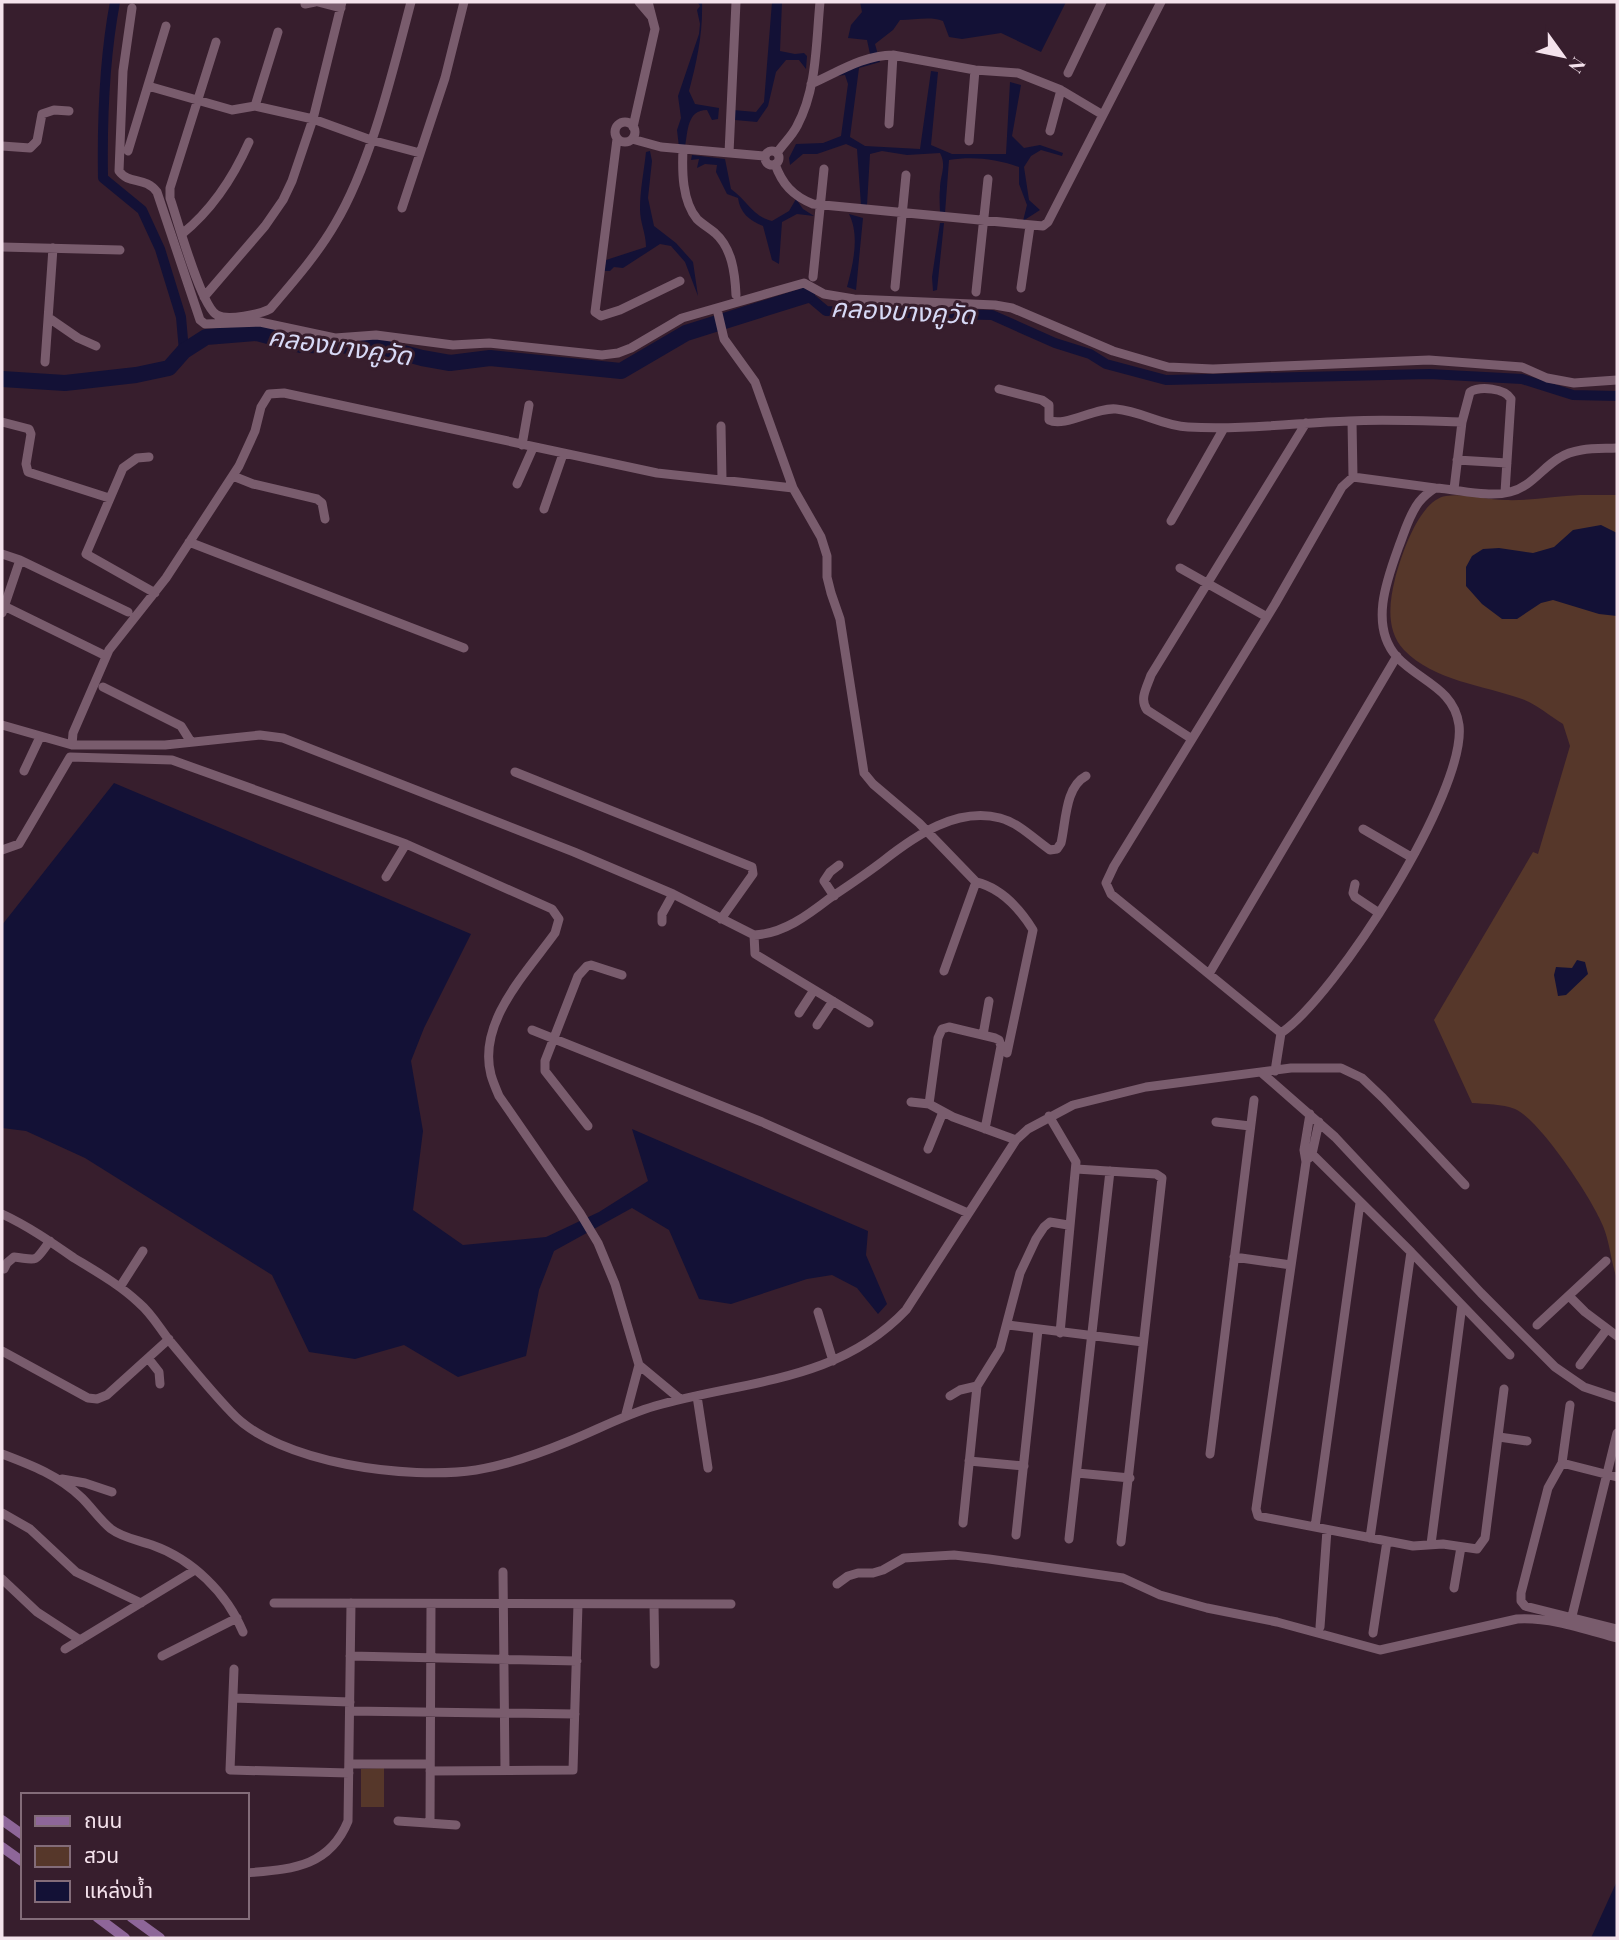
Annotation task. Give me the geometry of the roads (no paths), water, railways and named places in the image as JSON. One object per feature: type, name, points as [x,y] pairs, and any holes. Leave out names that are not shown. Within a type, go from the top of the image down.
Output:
[{"type":"main road","points":[[2,1819],[21,1833]]},
{"type":"main road","points":[[2,1847],[21,1861]]},
{"type":"main road","points":[[100,1919],[125,1938]]},
{"type":"main road","points":[[134,1919],[160,1938]]},
{"type":"street","points":[[204,297],[244,252],[283,200],[313,119],[341,5],[312,2]]},
{"type":"street","points":[[216,42],[170,188],[170,198],[204,297],[212,311],[223,316],[260,314],[270,309],[317,253],[350,195],[371,140],[411,2]]},
{"type":"street","points":[[402,208],[444,78],[464,2]]},
{"type":"street","points":[[639,2],[652,17]]},
{"type":"street","points":[[633,127],[655,29],[648,2]]},
{"type":"street","points":[[729,153],[736,2]]},
{"type":"street","points":[[777,153],[795,130],[804,112],[811,85],[820,2]]},
{"type":"street","points":[[1068,73],[1102,2]]},
{"type":"street","points":[[775,164],[786,187],[801,199],[813,204],[1039,227],[1048,222],[1161,2]]},
{"type":"street","points":[[132,8],[123,71],[119,171],[124,177],[149,183],[157,192],[200,320],[205,324],[260,322],[335,338],[376,334],[453,345],[489,343],[601,355],[631,348],[682,318],[718,312],[804,283],[824,294],[854,299],[1012,308],[1113,351],[1168,367],[1213,369],[1429,360],[1521,366],[1547,377],[1574,383],[1617,380]]},
{"type":"street","points":[[128,152],[166,26]]},
{"type":"street","points":[[256,106],[278,32]]},
{"type":"street","points":[[811,85],[859,62],[880,55],[894,55],[975,70],[1018,73],[1060,90],[1103,115]]},
{"type":"street","points":[[889,124],[894,55]]},
{"type":"street","points":[[969,141],[975,70]]},
{"type":"street","points":[[148,86],[232,110],[256,106],[313,119],[371,140],[420,153]]},
{"type":"street","points":[[1050,131],[1060,90]]},
{"type":"street","points":[[2,146],[30,148],[37,141],[42,114],[54,110],[69,111]]},
{"type":"street","points":[[617,139],[626,142],[632,139],[635,133],[628,122],[618,124],[614,133],[617,139],[595,312],[601,316],[620,310],[680,281]]},
{"type":"street","points":[[632,139],[683,155],[729,153],[765,156]]},
{"type":"street","points":[[182,234],[209,210],[234,172],[249,142]]},
{"type":"street","points":[[775,164],[766,162],[765,156],[769,151],[777,153]]},
{"type":"street","points":[[775,164],[779,160],[777,153]]},
{"type":"street","points":[[683,155],[685,192],[689,205],[697,219],[718,235],[727,248],[736,277],[736,295]]},
{"type":"street","points":[[813,277],[824,169]]},
{"type":"street","points":[[895,287],[906,174]]},
{"type":"street","points":[[976,292],[988,179]]},
{"type":"street","points":[[1021,288],[1030,226]]},
{"type":"street","points":[[2,247],[120,250]]},
{"type":"street","points":[[45,362],[52,248]]},
{"type":"street","points":[[718,312],[724,339],[755,382],[793,488],[802,508],[821,537],[827,556],[827,577],[840,620],[864,773],[873,784],[929,829],[976,883],[984,884],[1006,898],[1033,930],[1007,1053]]},
{"type":"street","points":[[49,318],[78,338],[96,346]]},
{"type":"street","points":[[999,389],[1042,400],[1049,405],[1049,420],[1058,423],[1112,408],[1131,410],[1172,425],[1224,428],[1352,421],[1462,422]]},
{"type":"street","points":[[1454,489],[1462,422],[1469,392],[1473,389],[1507,393],[1511,399],[1505,492]]},
{"type":"street","points":[[72,745],[74,733],[108,650],[155,593],[233,476],[248,449],[264,400],[269,394],[275,393],[657,473],[793,488]]},
{"type":"street","points":[[523,445],[529,405]]},
{"type":"street","points":[[1281,1033],[1111,894],[1106,884],[1114,866],[1267,617],[1342,487],[1353,477],[1352,421]]},
{"type":"street","points":[[2,422],[29,429],[31,434],[26,464],[29,472],[109,498]]},
{"type":"street","points":[[1192,739],[1147,710],[1143,705],[1143,697],[1152,675],[1306,423]]},
{"type":"street","points":[[721,426],[722,479]]},
{"type":"street","points":[[1171,521],[1224,428]]},
{"type":"street","points":[[517,484],[533,448]]},
{"type":"street","points":[[1353,477],[1434,488],[1505,492],[1525,485],[1559,458],[1575,451],[1617,448]]},
{"type":"street","points":[[544,509],[563,454]]},
{"type":"street","points":[[149,457],[130,461],[119,476],[86,554],[155,593]]},
{"type":"street","points":[[1457,460],[1507,463]]},
{"type":"street","points":[[233,476],[265,487],[317,499],[322,503],[325,519]]},
{"type":"street","points":[[1281,1033],[1291,1027],[1326,990],[1360,943],[1411,857],[1449,781],[1457,751],[1459,728],[1451,701],[1396,656],[1389,645],[1382,615],[1387,581],[1409,519],[1418,503],[1434,488]]},
{"type":"street","points":[[189,542],[464,648]]},
{"type":"street","points":[[2,554],[128,612]]},
{"type":"street","points":[[20,561],[3,608],[102,654]]},
{"type":"street","points":[[1180,568],[1267,617]]},
{"type":"street","points":[[1209,974],[1396,656]]},
{"type":"street","points":[[103,687],[181,726],[191,742]]},
{"type":"street","points":[[2,725],[72,745],[165,745],[260,735],[283,738],[574,852],[673,894],[754,935],[768,935],[805,917],[929,829],[966,815],[1002,818],[1020,827],[1050,850],[1057,849],[1061,843],[1071,793],[1080,779],[1086,776]]},
{"type":"street","points":[[24,771],[40,737]]},
{"type":"street","points":[[2,850],[19,844],[67,761],[74,756],[172,760],[406,844],[552,909],[559,919],[555,933],[498,1015],[489,1044],[490,1073],[499,1096],[598,1242],[615,1284],[639,1365],[626,1415]]},
{"type":"street","points":[[515,772],[752,867],[753,874],[721,919]]},
{"type":"street","points":[[1363,829],[1411,857]]},
{"type":"street","points":[[386,877],[406,844]]},
{"type":"street","points":[[834,896],[824,881],[839,865]]},
{"type":"street","points":[[944,971],[976,883]]},
{"type":"street","points":[[1355,884],[1355,897],[1379,913]]},
{"type":"street","points":[[662,922],[662,914],[673,894]]},
{"type":"street","points":[[754,935],[755,954],[869,1023]]},
{"type":"street","points":[[588,1126],[545,1071],[545,1061],[578,976],[584,968],[591,965],[622,975]]},
{"type":"street","points":[[799,1013],[814,990]]},
{"type":"street","points":[[817,1026],[833,1001]]},
{"type":"street","points":[[983,1035],[989,1001]]},
{"type":"street","points":[[929,1104],[942,1029],[949,1027],[995,1038],[1001,1042],[985,1129]]},
{"type":"street","points":[[532,1030],[762,1122],[968,1213]]},
{"type":"street","points":[[1275,1071],[1281,1033]]},
{"type":"street","points":[[2,1214],[50,1241],[142,1304],[232,1414],[264,1437],[315,1457],[385,1471],[440,1473],[475,1470],[510,1462],[567,1442],[626,1415],[680,1399],[759,1383],[832,1361],[864,1346],[891,1326],[906,1310],[1016,1140],[1028,1129],[1073,1104],[1146,1087],[1275,1071],[1323,1067],[1351,1071],[1383,1098],[1465,1185]]},
{"type":"street","points":[[1262,1073],[1319,1122],[1555,1367],[1584,1387],[1617,1398]]},
{"type":"street","points":[[1210,1454],[1254,1100]]},
{"type":"street","points":[[911,1102],[929,1104],[1016,1140]]},
{"type":"street","points":[[928,1149],[943,1112]]},
{"type":"street","points":[[1310,1114],[1307,1156],[1256,1513],[1265,1519],[1387,1541],[1418,1546],[1431,1544],[1478,1549],[1485,1538],[1504,1389]]},
{"type":"street","points":[[1049,1116],[1066,1143],[1076,1166],[1060,1333]]},
{"type":"street","points":[[1216,1122],[1250,1126]]},
{"type":"street","points":[[1307,1156],[1319,1122]]},
{"type":"street","points":[[1307,1156],[1411,1252],[1510,1355]]},
{"type":"street","points":[[1076,1166],[1156,1174],[1162,1178],[1121,1542]]},
{"type":"street","points":[[1069,1539],[1110,1171]]},
{"type":"street","points":[[1315,1527],[1360,1203]]},
{"type":"street","points":[[963,1524],[977,1385],[1000,1349],[1020,1273],[1036,1239],[1050,1222],[1069,1224]]},
{"type":"street","points":[[4,1269],[14,1257],[35,1260],[50,1241]]},
{"type":"street","points":[[120,1287],[143,1251]]},
{"type":"street","points":[[1370,1538],[1411,1252]]},
{"type":"street","points":[[1234,1257],[1291,1265]]},
{"type":"street","points":[[1538,1325],[1606,1261]]},
{"type":"street","points":[[1569,1296],[1613,1331],[1580,1365]]},
{"type":"street","points":[[1431,1544],[1462,1305]]},
{"type":"street","points":[[818,1312],[832,1361]]},
{"type":"street","points":[[1008,1325],[1143,1342]]},
{"type":"street","points":[[1016,1535],[1038,1330]]},
{"type":"street","points":[[2,1351],[92,1398],[107,1395],[169,1339]]},
{"type":"street","points":[[148,1358],[159,1372],[160,1384]]},
{"type":"street","points":[[639,1365],[680,1399]]},
{"type":"street","points":[[950,1396],[977,1385]]},
{"type":"street","points":[[697,1396],[708,1468]]},
{"type":"street","points":[[1570,1405],[1562,1463],[1545,1499],[1521,1601],[1525,1606],[1617,1629]]},
{"type":"street","points":[[1572,1616],[1612,1476],[1617,1433]]},
{"type":"street","points":[[1499,1437],[1527,1441]]},
{"type":"street","points":[[2,1454],[60,1479],[112,1530],[153,1545],[195,1570],[227,1601],[243,1632]]},
{"type":"street","points":[[969,1461],[1024,1466]]},
{"type":"street","points":[[1562,1463],[1612,1476]]},
{"type":"street","points":[[1077,1474],[1130,1478]]},
{"type":"street","points":[[60,1479],[85,1483],[112,1492]]},
{"type":"street","points":[[2,1513],[30,1529],[76,1572],[141,1603]]},
{"type":"street","points":[[1320,1627],[1327,1530]]},
{"type":"street","points":[[1373,1633],[1387,1541]]},
{"type":"street","points":[[1454,1588],[1461,1547]]},
{"type":"street","points":[[837,1584],[848,1576],[883,1570],[904,1558],[954,1555],[1123,1578],[1153,1592],[1208,1608],[1277,1622],[1380,1650],[1530,1618],[1562,1622],[1617,1638]]},
{"type":"street","points":[[65,1649],[195,1570]]},
{"type":"street","points":[[503,1572],[505,1770]]},
{"type":"street","points":[[2,1579],[37,1612],[80,1640]]},
{"type":"street","points":[[274,1603],[731,1604]]},
{"type":"street","points":[[248,1873],[293,1869],[307,1864],[330,1847],[344,1831],[348,1821],[351,1603]]},
{"type":"street","points":[[430,1823],[431,1604]]},
{"type":"street","points":[[234,1670],[230,1770],[573,1770],[578,1604]]},
{"type":"street","points":[[654,1604],[655,1664]]},
{"type":"street","points":[[162,1657],[237,1618]]},
{"type":"street","points":[[350,1656],[577,1661]]},
{"type":"street","points":[[233,1698],[430,1712],[575,1714]]},
{"type":"street","points":[[398,1821],[456,1825]]},
{"type":"water","points":[[688,2],[702,2],[699,47],[689,91],[695,104],[719,108],[718,119],[712,120],[707,110],[692,117],[685,147],[679,147],[677,130],[681,118],[678,96],[700,24],[697,10],[700,6],[698,3]]},
{"type":"water","points":[[772,2],[782,2],[780,51],[804,53],[807,56],[806,69],[799,60],[786,60],[776,72],[768,106],[757,122],[735,120],[733,110],[756,112],[764,102]]},
{"type":"water","points":[[860,2],[1066,2],[1041,52],[1001,33],[962,39],[949,37],[943,21],[928,18],[900,20],[893,30],[875,44],[880,62],[859,68],[850,137],[865,146],[920,149],[931,71],[938,72],[931,145],[952,154],[1006,154],[1010,82],[1021,85],[1012,136],[1024,148],[1040,145],[1063,153],[1062,156],[1041,150],[1031,156],[1024,167],[1029,200],[1040,210],[1023,221],[1027,205],[1019,184],[1019,167],[994,160],[949,160],[945,213],[940,214],[943,166],[940,153],[907,155],[882,151],[870,154],[867,205],[861,205],[857,149],[846,144],[817,154],[803,154],[790,165],[789,158],[796,144],[823,143],[841,136],[848,84],[845,75],[829,77],[870,54],[867,40],[848,38],[851,25],[862,12]]},
{"type":"water","points":[[650,151],[652,161],[648,198],[654,226],[676,243],[693,262],[698,296],[685,262],[671,246],[660,244],[623,268],[614,267],[610,271],[604,271],[606,260],[646,247],[640,202],[646,152]]},
{"type":"water","points":[[692,155],[725,159],[731,189],[765,219],[772,221],[789,211],[796,199],[803,209],[814,216],[797,214],[782,222],[779,264],[772,260],[763,226],[746,215],[738,198],[727,194],[716,172],[717,165],[705,164],[697,168],[699,159],[691,160]]},
{"type":"water","points":[[849,214],[863,218],[856,290],[847,287],[855,241]]},
{"type":"water","points":[[940,223],[944,223],[937,290],[933,291],[932,277]]},
{"type":"water","points":[[1601,525],[1617,533],[1617,616],[1599,614],[1553,600],[1541,603],[1517,619],[1502,619],[1482,604],[1466,586],[1466,567],[1472,556],[1483,549],[1499,548],[1533,553],[1554,547],[1573,530]]},
{"type":"water","points":[[114,783],[471,934],[424,1028],[411,1061],[423,1131],[413,1210],[463,1245],[546,1237],[599,1212],[648,1181],[632,1129],[868,1231],[866,1255],[887,1304],[878,1314],[857,1288],[832,1275],[807,1279],[731,1304],[699,1299],[669,1230],[632,1208],[554,1251],[539,1290],[526,1356],[458,1377],[404,1345],[355,1359],[309,1352],[272,1275],[85,1158],[26,1131],[2,1128],[2,925]]},
{"type":"water","points":[[1577,960],[1585,962],[1588,974],[1566,995],[1558,996],[1554,975],[1556,967],[1572,968]]},
{"type":"water","points":[[1617,1881],[1617,1938],[1591,1938]]},
{"type":"waterway","points":[[115,2],[104,90],[103,178],[142,210],[160,249],[181,317],[184,351]]},
{"type":"waterway","name":"คลองบางคูวัด","points":[[807,295],[826,311],[992,315],[1055,343],[1090,354],[1106,364],[1166,380],[1429,374],[1522,379],[1573,395],[1617,396]]},
{"type":"waterway","name":"คลองบางคูวัด","points":[[2,379],[65,383],[136,375],[169,368],[184,351],[206,337],[257,333],[301,345],[378,346],[450,363],[490,358],[621,371],[686,333],[807,295]]}]
